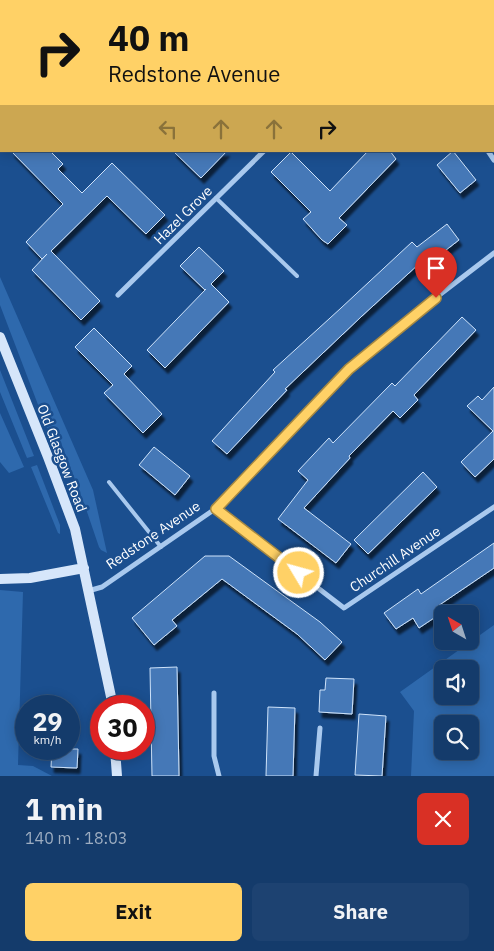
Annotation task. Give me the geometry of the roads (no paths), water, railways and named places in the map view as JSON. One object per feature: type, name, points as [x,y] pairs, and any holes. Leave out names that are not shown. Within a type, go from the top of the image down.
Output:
[{"type":"main road","name":"Old Glasgow Road","points":[[0,338],[75,529],[111,695]]},
{"type":"main road","points":[[0,579],[30,578],[84,568]]},
{"type":"main road","points":[[115,760],[116,776]]},
{"type":"street","name":"Hazel Grove","points":[[118,295],[263,152]]},
{"type":"street","name":"Redstone Avenue","points":[[88,592],[102,587],[216,509],[349,369],[408,319],[494,253]]},
{"type":"street","name":"Churchill Avenue","points":[[216,509],[344,608],[494,506]]},
{"type":"street","points":[[214,693],[214,756],[219,776]]},
{"type":"street","points":[[316,776],[320,728]]},
{"type":"lane","points":[[216,198],[297,276]]},
{"type":"lane","points":[[109,482],[161,547]]}]
